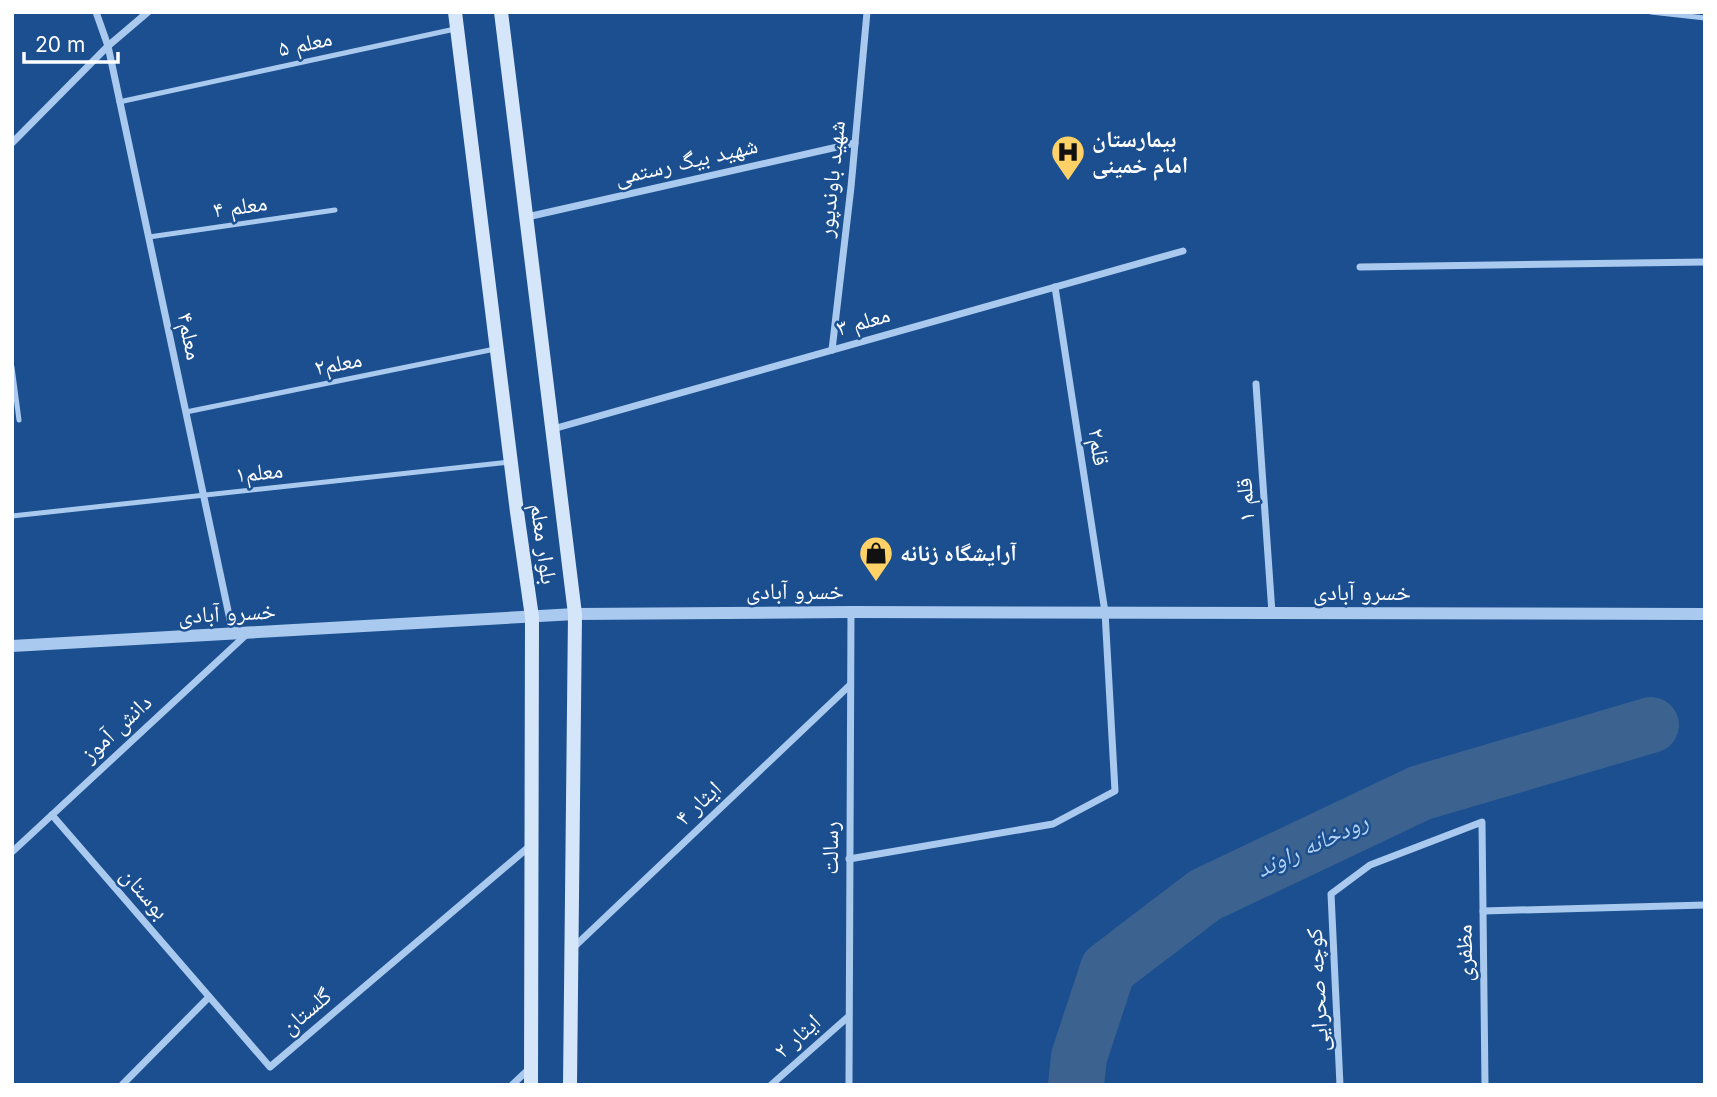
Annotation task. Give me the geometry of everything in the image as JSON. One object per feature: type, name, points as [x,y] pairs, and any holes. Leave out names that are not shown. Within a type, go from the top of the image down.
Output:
[{"type":"main road","name":"بلوار معلم","points":[[455,12],[510,462],[532,617],[531,1085]]},
{"type":"main road","name":"بلوار معلم","points":[[505,13],[575,614],[570,1085]]},
{"type":"street","name":"معلم۴","points":[[96,12],[108,46],[233,634]]},
{"type":"street","points":[[12,143],[108,46],[148,12]]},
{"type":"street","name":"شهید باوندپور","points":[[832,350],[867,12]]},
{"type":"street","name":"شهید بیگ رستمی","points":[[527,217],[855,143]]},
{"type":"street","name":"معلم ۳","points":[[553,429],[1183,251]]},
{"type":"street","points":[[1360,267],[1705,262]]},
{"type":"street","name":"قلم۲","points":[[849,859],[1053,824],[1115,791],[1105,612],[1055,287]]},
{"type":"street","name":"قلم ۱","points":[[1256,384],[1272,613]]},
{"type":"street","name":"رسالت","points":[[849,1085],[851,612]]},
{"type":"street","name":"خسرو آبادی","points":[[12,646],[575,614],[1705,614]]},
{"type":"street","name":"دانش آموز","points":[[12,852],[247,633]]},
{"type":"street","name":"ایثار ۴","points":[[572,949],[850,685]]},
{"type":"street","name":"بوستان","points":[[52,815],[209,997]]},
{"type":"street","name":"مظفری","points":[[1331,894],[1370,865],[1482,822],[1485,1085]]},
{"type":"street","name":"گلستان","points":[[209,997],[270,1067],[532,844]]},
{"type":"street","name":"کوچه صحرایی","points":[[1331,894],[1340,1085]]},
{"type":"street","points":[[1483,911],[1705,905]]},
{"type":"street","points":[[122,1085],[209,997]]},
{"type":"street","name":"ایثار ۲","points":[[771,1085],[848,1017]]},
{"type":"street","points":[[512,1085],[531,1067]]},
{"type":"lane","points":[[1651,12],[1705,18]]},
{"type":"lane","name":"معلم ۵","points":[[120,102],[457,29]]},
{"type":"lane","name":"معلم ۴","points":[[149,237],[335,210]]},
{"type":"lane","name":"معلم۲","points":[[186,412],[497,348]]},
{"type":"lane","points":[[12,367],[19,420]]},
{"type":"lane","name":"معلم۱","points":[[12,516],[510,462]]},
{"type":"waterway","name":"رودخانه راوند","points":[[1076,1085],[1079,1057],[1108,969],[1205,895],[1420,793],[1651,725]]},
{"type":"place","name":"بیمارستان امام خمینی","points":[[1068,182]]},
{"type":"place","name":"آرایشگاه زنانه","points":[[876,583]]}]
